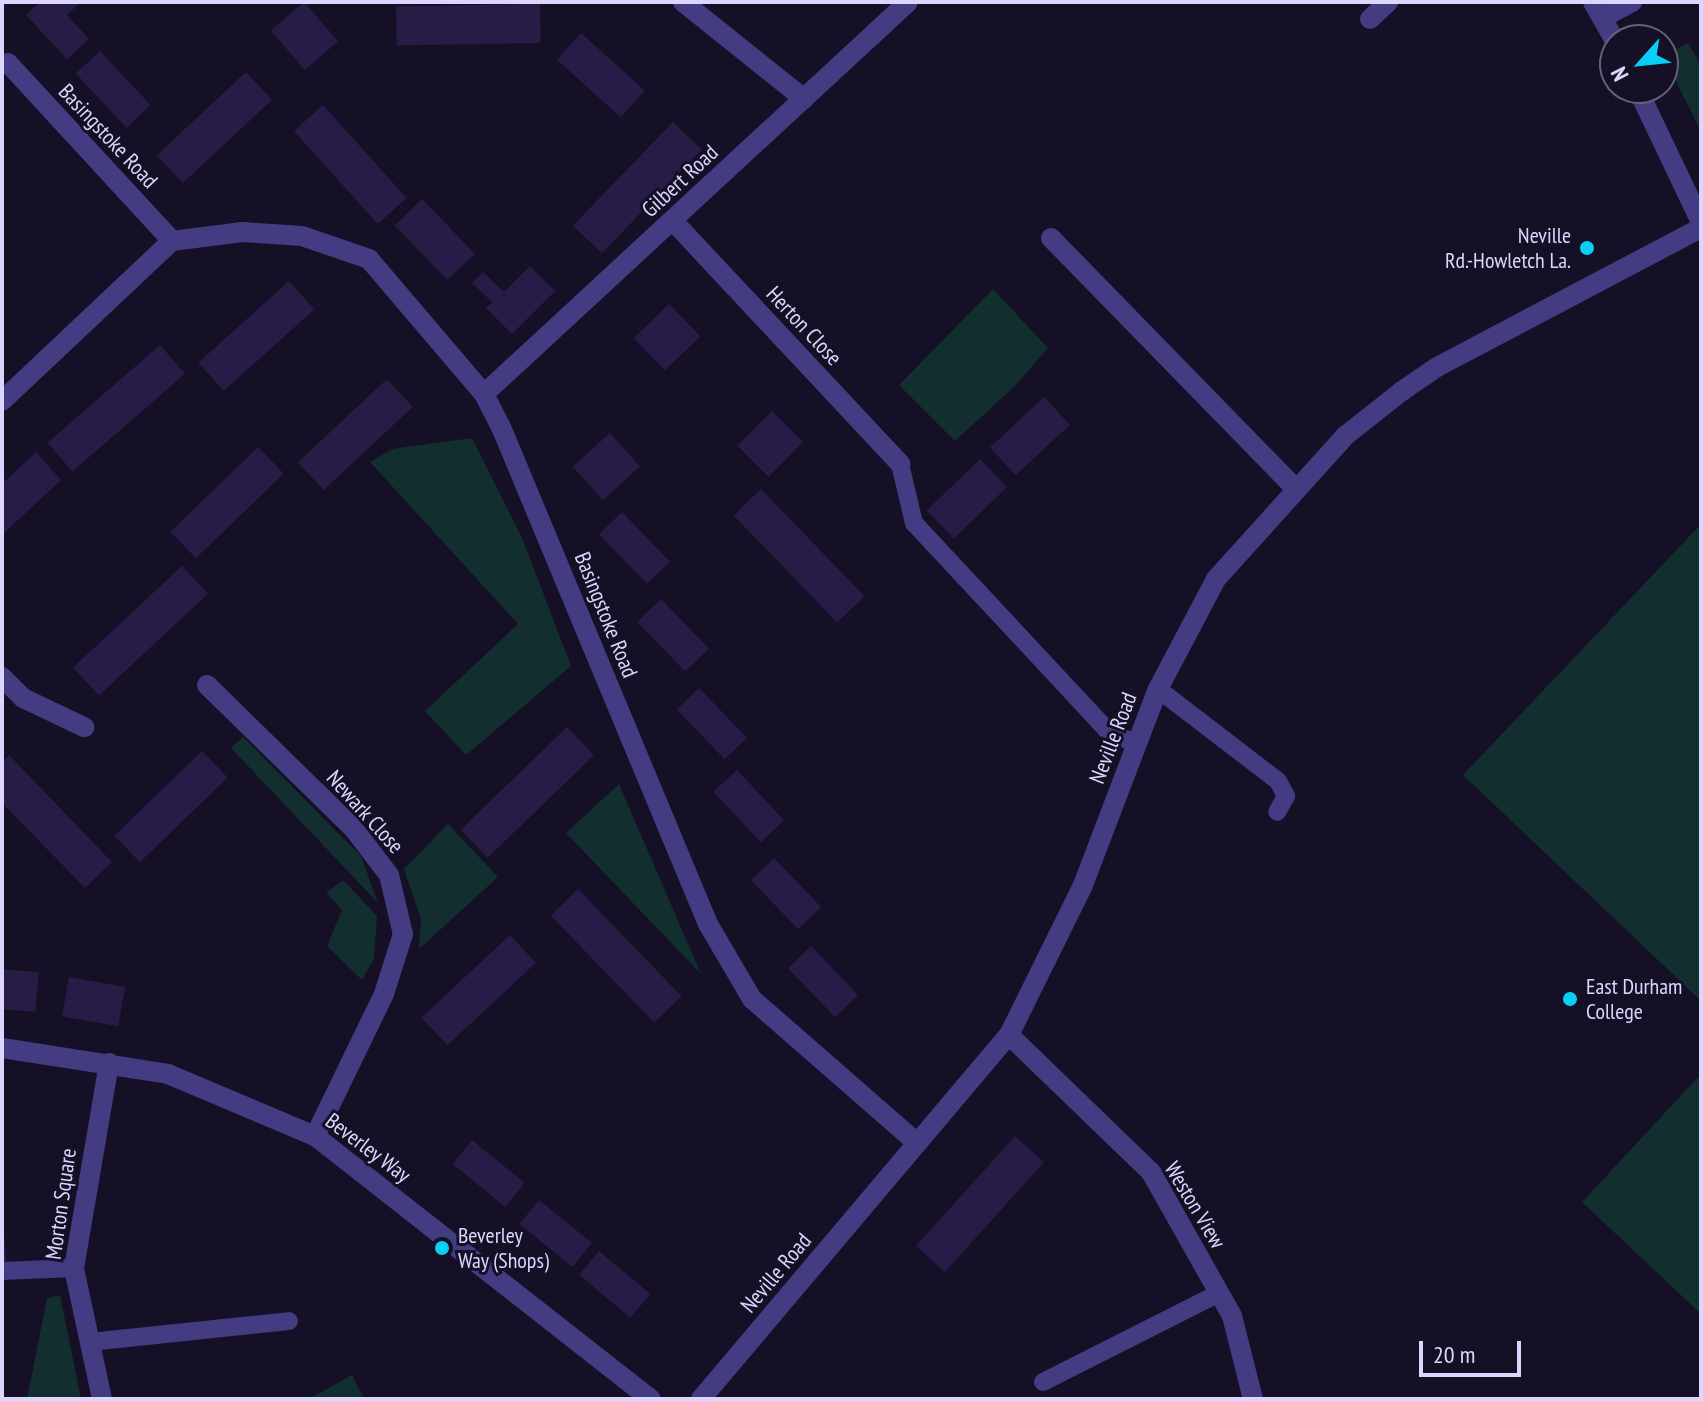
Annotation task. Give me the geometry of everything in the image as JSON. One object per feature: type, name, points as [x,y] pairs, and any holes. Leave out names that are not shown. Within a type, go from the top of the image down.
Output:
[{"type":"street","points":[[683,2],[804,99]]},
{"type":"street","name":"Gilbert Road","points":[[484,394],[908,2]]},
{"type":"street","points":[[1370,19],[1388,2]]},
{"type":"street","points":[[1598,9],[1632,2]]},
{"type":"street","name":"Basingstoke Road","points":[[8,63],[172,241],[242,232],[302,236],[369,259],[484,394],[510,444],[708,924],[752,999],[917,1143]]},
{"type":"street","points":[[1644,104],[1701,225]]},
{"type":"street","name":"Herton Close","points":[[673,221],[900,464]]},
{"type":"street","name":"Neville Road","points":[[701,1399],[1009,1035],[1083,885],[1158,689],[1216,579],[1345,436],[1437,367],[1701,225]]},
{"type":"street","points":[[1051,238],[1295,488]]},
{"type":"street","points":[[2,401],[172,241]]},
{"type":"street","points":[[2,677],[23,698],[84,727]]},
{"type":"street","name":"Newark Close","points":[[207,685],[353,828],[389,875],[403,934],[384,994],[315,1136]]},
{"type":"street","name":"Weston View","points":[[1009,1035],[1151,1172],[1232,1316],[1253,1399]]},
{"type":"street","name":"Beverley Way","points":[[2,1048],[168,1074],[315,1136],[651,1399]]},
{"type":"street","name":"Morton Square","points":[[102,1399],[74,1268],[109,1063]]},
{"type":"lane","points":[[900,464],[914,523],[1106,729],[1135,744]]},
{"type":"lane","points":[[1158,689],[1269,771],[1286,796],[1277,812]]},
{"type":"lane","points":[[2,1271],[74,1268]]},
{"type":"lane","points":[[1043,1382],[1219,1293]]},
{"type":"lane","points":[[90,1342],[289,1321]]},
{"type":"green space","points":[[1688,43],[1701,65],[1701,131],[1679,88],[1679,48]]},
{"type":"green space","points":[[993,289],[1048,348],[1017,384],[955,441],[899,385]]},
{"type":"green space","points":[[472,438],[523,540],[571,666],[466,755],[425,711],[518,624],[370,462],[392,449]]},
{"type":"green space","points":[[1701,524],[1701,997],[1699,999],[1463,775]]},
{"type":"green space","points":[[243,737],[361,856],[378,903],[231,748]]},
{"type":"green space","points":[[619,784],[701,974],[566,833]]},
{"type":"green space","points":[[448,824],[498,877],[419,949],[421,919],[404,869]]},
{"type":"green space","points":[[343,880],[377,916],[374,959],[362,980],[327,946],[342,910],[326,893]]},
{"type":"green space","points":[[1701,1074],[1701,1314],[1582,1202]]},
{"type":"green space","points":[[60,1295],[81,1399],[27,1399],[47,1298]]},
{"type":"green space","points":[[352,1375],[364,1399],[309,1399]]},
{"type":"building","points":[[40,2],[81,2],[67,15],[89,39],[67,59],[26,15]]},
{"type":"building","points":[[304,2],[338,41],[305,70],[271,31]]},
{"type":"building","points":[[540,4],[541,43],[397,46],[396,7]]},
{"type":"building","points":[[581,33],[645,91],[621,117],[557,60]]},
{"type":"building","points":[[100,51],[150,105],[126,128],[76,74]]},
{"type":"building","points":[[246,72],[272,100],[183,183],[157,155]]},
{"type":"building","points":[[323,105],[407,198],[378,224],[294,131]]},
{"type":"building","points":[[673,122],[702,150],[602,253],[573,226]]},
{"type":"building","points":[[422,199],[475,254],[447,280],[395,225]]},
{"type":"building","points":[[530,266],[555,291],[512,334],[486,308],[492,302],[472,283],[483,272],[504,292]]},
{"type":"building","points":[[289,281],[314,309],[224,391],[198,363]]},
{"type":"building","points":[[669,304],[700,336],[665,370],[634,338]]},
{"type":"building","points":[[160,345],[185,374],[72,471],[48,443]]},
{"type":"building","points":[[387,379],[413,407],[324,490],[298,462]]},
{"type":"building","points":[[1044,397],[1070,425],[1016,475],[990,447]]},
{"type":"building","points":[[772,411],[803,442],[768,477],[737,446]]},
{"type":"building","points":[[610,433],[640,466],[603,500],[573,466]]},
{"type":"building","points":[[258,447],[284,474],[196,558],[170,532]]},
{"type":"building","points":[[36,452],[61,480],[2,535],[2,484]]},
{"type":"building","points":[[980,459],[1007,487],[954,538],[927,510]]},
{"type":"building","points":[[761,489],[865,596],[837,623],[734,515]]},
{"type":"building","points":[[622,512],[670,562],[647,584],[599,534]]},
{"type":"building","points":[[182,566],[208,594],[99,695],[73,668]]},
{"type":"building","points":[[661,599],[709,649],[685,672],[637,622]]},
{"type":"building","points":[[699,688],[747,738],[725,759],[677,710]]},
{"type":"building","points":[[567,727],[594,755],[488,858],[461,830]]},
{"type":"building","points":[[202,751],[228,778],[140,862],[114,836]]},
{"type":"building","points":[[9,755],[112,862],[85,888],[2,803],[2,762]]},
{"type":"building","points":[[737,770],[784,820],[761,842],[714,792]]},
{"type":"building","points":[[774,858],[821,907],[798,929],[751,880]]},
{"type":"building","points":[[578,889],[682,996],[654,1023],[551,915]]},
{"type":"building","points":[[510,935],[536,963],[447,1045],[422,1018]]},
{"type":"building","points":[[811,946],[858,995],[835,1017],[788,968]]},
{"type":"building","points":[[2,969],[39,972],[35,1012],[2,1009]]},
{"type":"building","points":[[69,977],[125,987],[118,1026],[62,1016]]},
{"type":"building","points":[[1015,1136],[1044,1162],[945,1272],[916,1246]]},
{"type":"building","points":[[472,1140],[525,1183],[505,1207],[452,1164]]},
{"type":"building","points":[[539,1200],[592,1243],[572,1267],[519,1224]]},
{"type":"building","points":[[2,1217],[7,1263],[2,1263]]},
{"type":"building","points":[[599,1251],[650,1294],[630,1318],[579,1275]]},
{"type":"place","name":"Neville Rd.-Howletch La.","points":[[1587,248]]},
{"type":"place","name":"East Durham College","points":[[1570,999]]},
{"type":"place","name":"Beverley Way (Shops)","points":[[442,1248]]}]
